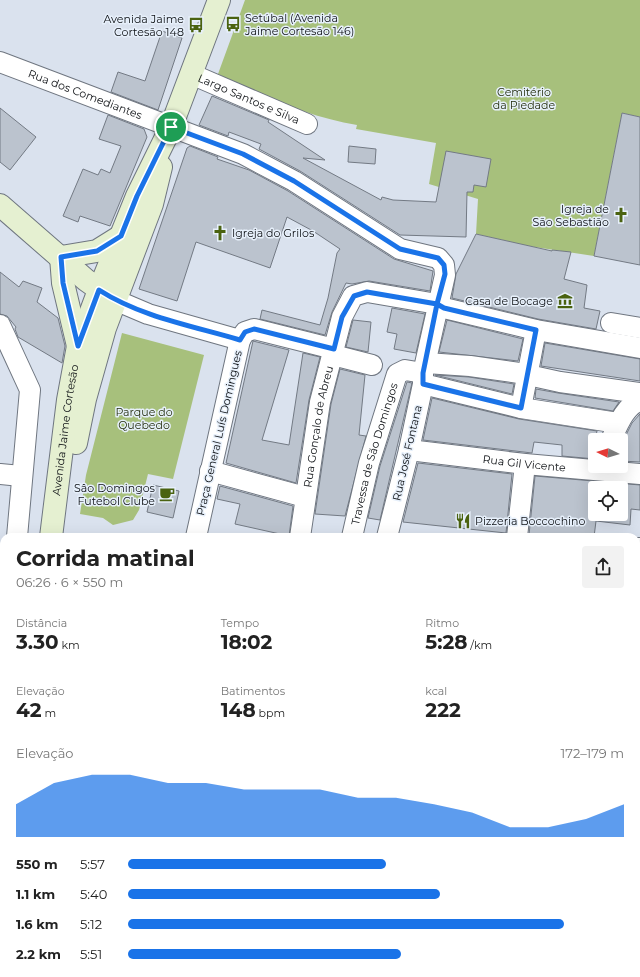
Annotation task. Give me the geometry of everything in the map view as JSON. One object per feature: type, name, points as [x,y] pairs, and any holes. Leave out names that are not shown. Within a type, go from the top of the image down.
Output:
[{"type":"main road","name":"Avenida Jaime Cortesão","points":[[63,533],[77,437],[85,399],[105,328],[107,295],[121,236],[137,196],[171,127],[219,0]]},
{"type":"main road","name":"Avenida Jaime Cortesão","points":[[51,533],[68,400],[78,346],[107,295],[152,204],[171,127]]},
{"type":"main road","points":[[0,205],[107,295]]},
{"type":"main road","points":[[61,257],[97,251],[121,236]]},
{"type":"main road","points":[[61,257],[63,283],[78,346]]},
{"type":"street","name":"Rua dos Comediantes","points":[[0,62],[243,154],[294,181],[400,249],[438,258],[444,265],[445,274]]},
{"type":"street","name":"Largo Santos e Silva","points":[[191,74],[307,124]]},
{"type":"street","name":"Rua José Fontana","points":[[387,533],[409,450],[437,304],[445,274]]},
{"type":"street","name":"Rua Gonçalo de Abreu","points":[[300,533],[320,402],[342,317],[354,296],[367,292],[437,304]]},
{"type":"street","name":"Praça General Luís Domingues","points":[[107,295],[148,314],[240,340],[197,533]]},
{"type":"street","points":[[437,304],[444,308],[536,330],[640,348]]},
{"type":"street","points":[[611,323],[640,328]]},
{"type":"street","points":[[0,325],[30,390],[17,533]]},
{"type":"street","points":[[240,340],[245,332],[254,329],[372,364]]},
{"type":"street","points":[[521,408],[529,376],[536,330]]},
{"type":"street","points":[[424,373],[470,366],[560,382],[640,393]]},
{"type":"street","name":"Travessa de São Domingos","points":[[353,533],[369,463],[397,374],[405,370],[424,373]]},
{"type":"street","points":[[424,373],[521,408],[615,432],[634,403],[640,401]]},
{"type":"street","name":"Rua Gil Vicente","points":[[409,450],[525,464],[588,467]]},
{"type":"street","points":[[517,533],[525,464]]},
{"type":"street","points":[[210,472],[305,497]]},
{"type":"street","name":"Rua Gil Vicente","points":[[628,472],[640,474]]},
{"type":"street","points":[[0,474],[22,476]]},
{"type":"green space","name":"Cemitério da Piedade","points":[[245,0],[640,0],[640,117],[622,113],[594,256],[528,246],[476,234],[478,199],[429,184],[436,143],[356,129],[357,125],[321,117],[286,105],[218,74]]},
{"type":"green space","name":"Parque do Quebedo","points":[[122,333],[204,355],[173,479],[148,474],[139,510],[133,520],[113,525],[103,518],[80,514],[86,475]]},
{"type":"building","points":[[162,31],[182,38],[158,110],[111,92],[118,72],[145,81]]},
{"type":"building","points":[[212,96],[269,120],[268,122],[325,160],[303,158],[381,200],[382,197],[393,200],[436,202],[446,151],[491,159],[486,187],[474,185],[473,192],[467,192],[466,237],[400,235],[300,171],[259,149],[261,144],[229,132],[228,136],[199,125]]},
{"type":"building","points":[[0,108],[36,137],[10,170],[0,162]]},
{"type":"building","name":"Igreja de São Sebastião","points":[[622,113],[640,117],[640,265],[594,256]]},
{"type":"building","points":[[108,115],[144,129],[147,137],[110,226],[80,216],[78,222],[63,216],[83,169],[98,175],[101,169],[110,173],[121,146],[99,139]]},
{"type":"building","name":"Igreja do Grilos","points":[[190,146],[218,157],[217,159],[249,170],[288,191],[394,259],[433,271],[430,291],[369,281],[352,284],[346,283],[332,312],[325,335],[260,319],[262,310],[320,325],[328,298],[337,253],[340,249],[313,231],[287,217],[270,268],[196,242],[177,301],[139,289],[187,148]]},
{"type":"building","points":[[349,146],[376,149],[375,164],[348,162]]},
{"type":"building","points":[[476,234],[552,251],[571,252],[564,279],[587,285],[584,308],[600,311],[596,329],[538,319],[452,298],[456,274]]},
{"type":"building","points":[[0,272],[19,287],[23,281],[42,288],[37,302],[58,318],[65,346],[62,363],[18,337],[15,329],[16,327],[7,316],[0,314]]},
{"type":"building","points":[[392,308],[425,314],[416,353],[394,349],[397,334],[387,332]]},
{"type":"building","points":[[353,320],[371,322],[368,352],[346,347]]},
{"type":"building","points":[[447,320],[523,339],[518,361],[439,352]]},
{"type":"building","points":[[253,341],[289,350],[262,440],[289,445],[303,353],[320,357],[309,400],[296,483],[226,463]]},
{"type":"building","points":[[545,343],[640,359],[640,381],[541,366]]},
{"type":"building","points":[[340,369],[365,375],[359,435],[366,436],[345,516],[315,514],[331,404]]},
{"type":"building","points":[[435,375],[469,377],[514,384],[512,394]]},
{"type":"building","points":[[407,382],[412,383],[380,520],[368,518],[380,466]]},
{"type":"building","points":[[536,389],[619,402],[613,411],[535,398]]},
{"type":"building","points":[[432,398],[519,419],[597,431],[597,433],[588,433],[588,458],[562,456],[562,445],[534,442],[532,453],[423,440]]},
{"type":"building","points":[[640,414],[640,462],[628,461],[627,433],[632,423]]},
{"type":"building","points":[[418,463],[512,474],[506,533],[403,522]]},
{"type":"building","points":[[535,476],[593,481],[588,481],[588,521],[596,521],[594,533],[529,533]]},
{"type":"building","points":[[628,484],[640,485],[640,510],[631,509],[630,525],[596,521],[628,521]]},
{"type":"building","points":[[153,485],[179,491],[173,518],[147,512]]},
{"type":"building","points":[[220,486],[293,506],[289,533],[276,533],[235,524],[240,504],[217,499]]},
{"type":"place","name":"Setúbal (Avenida Jaime Cortesão 146)","points":[[233,24]]},
{"type":"place","name":"Avenida Jaime Cortesão 148","points":[[196,25]]},
{"type":"place","name":"Igreja de São Sebastião","points":[[621,215]]},
{"type":"place","name":"Igreja do Grilos","points":[[220,233]]},
{"type":"place","name":"Casa de Bocage","points":[[565,301]]},
{"type":"place","name":"Sâo Domingos Futebol Clube","points":[[167,494]]},
{"type":"place","name":"Pizzeria Boccochino","points":[[463,521]]},
{"type":"route","points":[[171,127],[137,196],[121,236],[97,251],[61,257],[63,283],[70,307],[78,346],[99,290],[115,300],[148,314],[240,340],[245,332],[254,329],[334,349],[342,317],[354,296],[367,292],[437,304],[423,373],[423,384],[521,408],[529,376],[536,330],[444,308],[437,304],[445,274],[444,265],[438,258],[427,254],[400,249],[294,181],[243,154],[171,127]]}]
